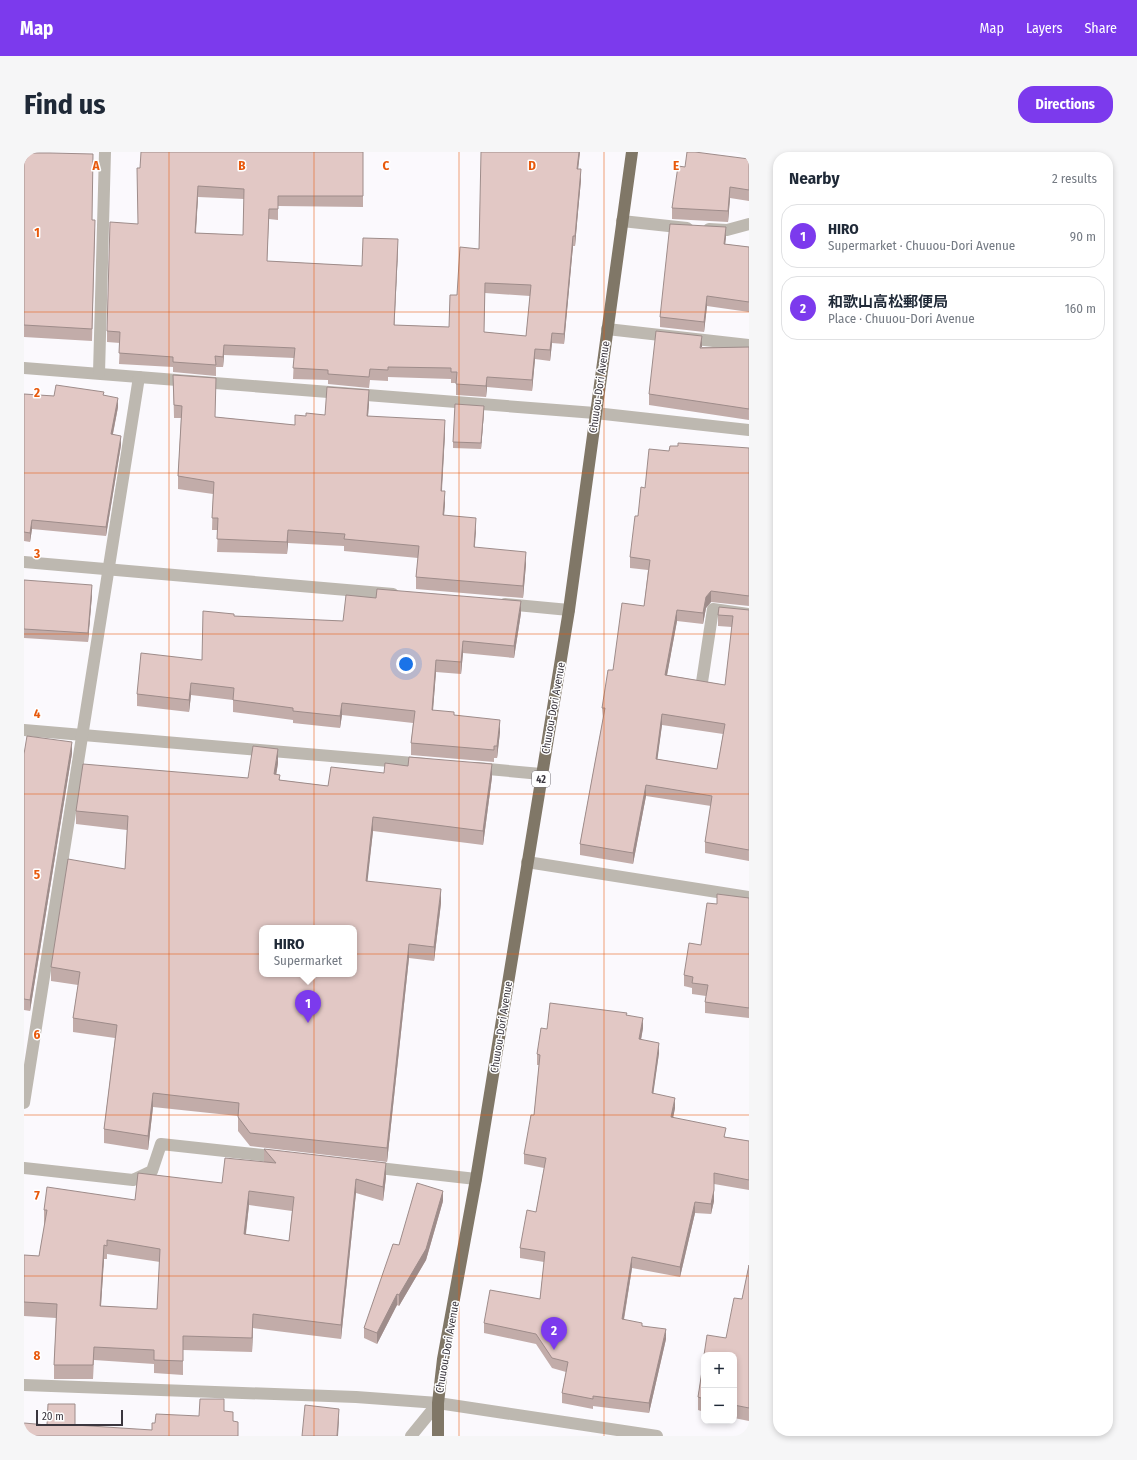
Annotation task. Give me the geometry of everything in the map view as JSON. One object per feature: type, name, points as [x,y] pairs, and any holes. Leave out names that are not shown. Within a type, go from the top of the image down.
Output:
[{"type":"highway","name":"Chuuou-Dori Avenue","points":[[438,1436],[438,1403],[442,1359],[457,1288],[476,1179],[569,610],[632,152]]},
{"type":"highway","name":"Chuuou-Dori Avenue","points":[[438,1403],[446,1436]]},
{"type":"street","points":[[99,373],[104,152]]},
{"type":"street","points":[[622,221],[695,229],[727,230],[749,224]]},
{"type":"street","points":[[607,329],[749,345]]},
{"type":"street","points":[[24,368],[595,413],[749,430]]},
{"type":"street","points":[[24,1103],[25,1082],[139,377]]},
{"type":"street","points":[[24,562],[403,595]]},
{"type":"street","points":[[490,602],[569,610]]},
{"type":"street","points":[[702,682],[712,609],[749,614]]},
{"type":"street","points":[[24,730],[435,765]]},
{"type":"street","points":[[466,767],[541,774]]},
{"type":"street","points":[[527,862],[749,897]]},
{"type":"street","points":[[24,1168],[133,1180],[152,1171],[161,1144],[295,1159]]},
{"type":"street","points":[[358,1166],[476,1179]]},
{"type":"street","points":[[24,1385],[356,1396],[438,1403],[657,1436]]},
{"type":"street","points":[[411,1436],[438,1403]]},
{"type":"building","points":[[141,152],[363,152],[363,196],[278,196],[278,209],[269,209],[267,261],[362,266],[363,238],[398,239],[394,325],[449,327],[450,295],[457,295],[460,247],[479,249],[481,152],[579,152],[577,169],[581,169],[564,334],[552,333],[550,350],[535,349],[532,380],[487,377],[486,386],[456,384],[457,372],[451,372],[451,368],[388,367],[388,370],[370,369],[369,377],[328,374],[328,370],[293,368],[295,348],[224,345],[223,357],[215,356],[216,365],[173,362],[173,357],[119,353],[120,332],[107,331],[110,222],[138,224],[137,168],[140,168]],"holes":[[[198,186],[244,189],[243,235],[195,233]],[[485,283],[531,285],[526,336],[484,332]]]},
{"type":"building","points":[[687,152],[749,159],[749,190],[730,187],[728,211],[672,208],[678,166],[685,167]]},
{"type":"building","points":[[24,153],[93,154],[92,220],[95,220],[92,329],[24,325]]},
{"type":"building","points":[[670,224],[726,227],[724,244],[749,247],[749,302],[707,296],[704,322],[660,317]]},
{"type":"building","points":[[656,331],[702,336],[700,348],[749,347],[749,409],[649,394]]},
{"type":"building","points":[[173,375],[216,378],[215,417],[295,425],[295,415],[306,416],[306,413],[325,415],[327,387],[369,390],[367,416],[445,420],[441,491],[445,491],[443,515],[476,518],[474,547],[526,552],[523,586],[416,577],[419,546],[344,539],[345,534],[288,530],[287,542],[217,539],[218,518],[212,518],[214,482],[178,476],[182,406],[174,405]]},
{"type":"building","points":[[56,385],[104,392],[103,395],[118,398],[111,434],[121,436],[106,527],[32,520],[30,533],[24,532],[24,394],[54,396]]},
{"type":"building","points":[[455,404],[484,406],[481,443],[453,442]]},
{"type":"building","points":[[678,443],[749,448],[749,596],[711,591],[706,597],[703,613],[677,610],[665,675],[725,685],[733,616],[718,615],[719,607],[749,610],[749,850],[705,842],[712,796],[646,785],[633,853],[580,844],[605,708],[602,708],[608,670],[613,670],[622,603],[644,606],[650,560],[630,557],[635,516],[638,516],[641,487],[645,488],[649,449],[669,451],[670,446],[678,446]],"holes":[[[662,714],[725,724],[717,769],[656,759]]]},
{"type":"building","points":[[24,580],[92,585],[88,633],[24,629]]},
{"type":"building","points":[[377,589],[521,601],[514,646],[463,641],[461,662],[436,660],[432,710],[454,712],[454,715],[500,720],[497,746],[494,746],[494,750],[411,743],[415,711],[342,703],[340,716],[293,711],[293,708],[233,700],[234,688],[191,683],[189,700],[137,694],[141,653],[202,660],[203,611],[234,614],[234,616],[343,621],[346,595],[376,598]]},
{"type":"building","points":[[27,736],[72,742],[30,1000],[24,999],[24,754]]},
{"type":"building","points":[[253,746],[278,749],[274,774],[280,775],[279,780],[328,786],[331,767],[384,773],[385,763],[408,766],[409,757],[492,764],[483,831],[373,817],[366,881],[441,889],[434,947],[409,944],[387,1148],[250,1133],[238,1117],[239,1103],[153,1093],[148,1136],[104,1129],[117,1025],[73,1018],[80,972],[51,967],[68,859],[125,869],[128,816],[76,811],[83,764],[248,778]]},
{"type":"building","points":[[717,894],[749,898],[749,1008],[705,1002],[708,985],[692,983],[693,977],[684,975],[689,943],[701,945],[707,903],[717,904]]},
{"type":"building","points":[[550,1003],[627,1013],[626,1015],[643,1018],[639,1039],[659,1043],[652,1093],[675,1098],[671,1117],[726,1128],[724,1137],[749,1141],[749,1180],[714,1173],[714,1190],[711,1204],[695,1202],[680,1267],[632,1257],[622,1319],[642,1323],[642,1326],[666,1329],[649,1403],[593,1396],[593,1399],[562,1393],[568,1362],[552,1358],[536,1334],[484,1323],[490,1290],[540,1299],[545,1252],[520,1248],[527,1210],[536,1212],[546,1158],[524,1154],[531,1115],[534,1115],[540,1055],[537,1054],[541,1028],[547,1029]]},
{"type":"building","points":[[264,1149],[386,1163],[383,1187],[356,1179],[341,1325],[253,1314],[252,1338],[183,1336],[183,1361],[154,1360],[154,1350],[94,1347],[93,1365],[54,1365],[57,1304],[24,1302],[24,1255],[39,1256],[47,1210],[44,1210],[47,1187],[135,1200],[138,1173],[222,1183],[225,1158],[276,1163]],"holes":[[[249,1191],[294,1197],[289,1241],[244,1234]],[[107,1240],[160,1249],[157,1309],[100,1306],[104,1245],[107,1246]]]},
{"type":"building","points":[[417,1183],[443,1191],[426,1249],[399,1295],[397,1294],[377,1333],[364,1328],[393,1244],[399,1245]]},
{"type":"building","points":[[749,1265],[749,1408],[737,1406],[737,1352],[704,1352],[707,1335],[726,1338],[734,1298],[742,1299]]},
{"type":"building","points":[[701,1378],[701,1398],[698,1397]]},
{"type":"building","points":[[200,1399],[224,1399],[224,1411],[233,1412],[233,1421],[238,1422],[238,1436],[24,1436],[24,1423],[47,1425],[48,1404],[75,1404],[75,1425],[152,1430],[152,1423],[155,1423],[156,1414],[199,1416]]},
{"type":"building","points":[[305,1405],[339,1409],[337,1436],[302,1436]]},
{"type":"place","name":"HIRO","points":[[308,1023]]},
{"type":"place","name":"和歌山高松郵便局","points":[[554,1350]]}]
